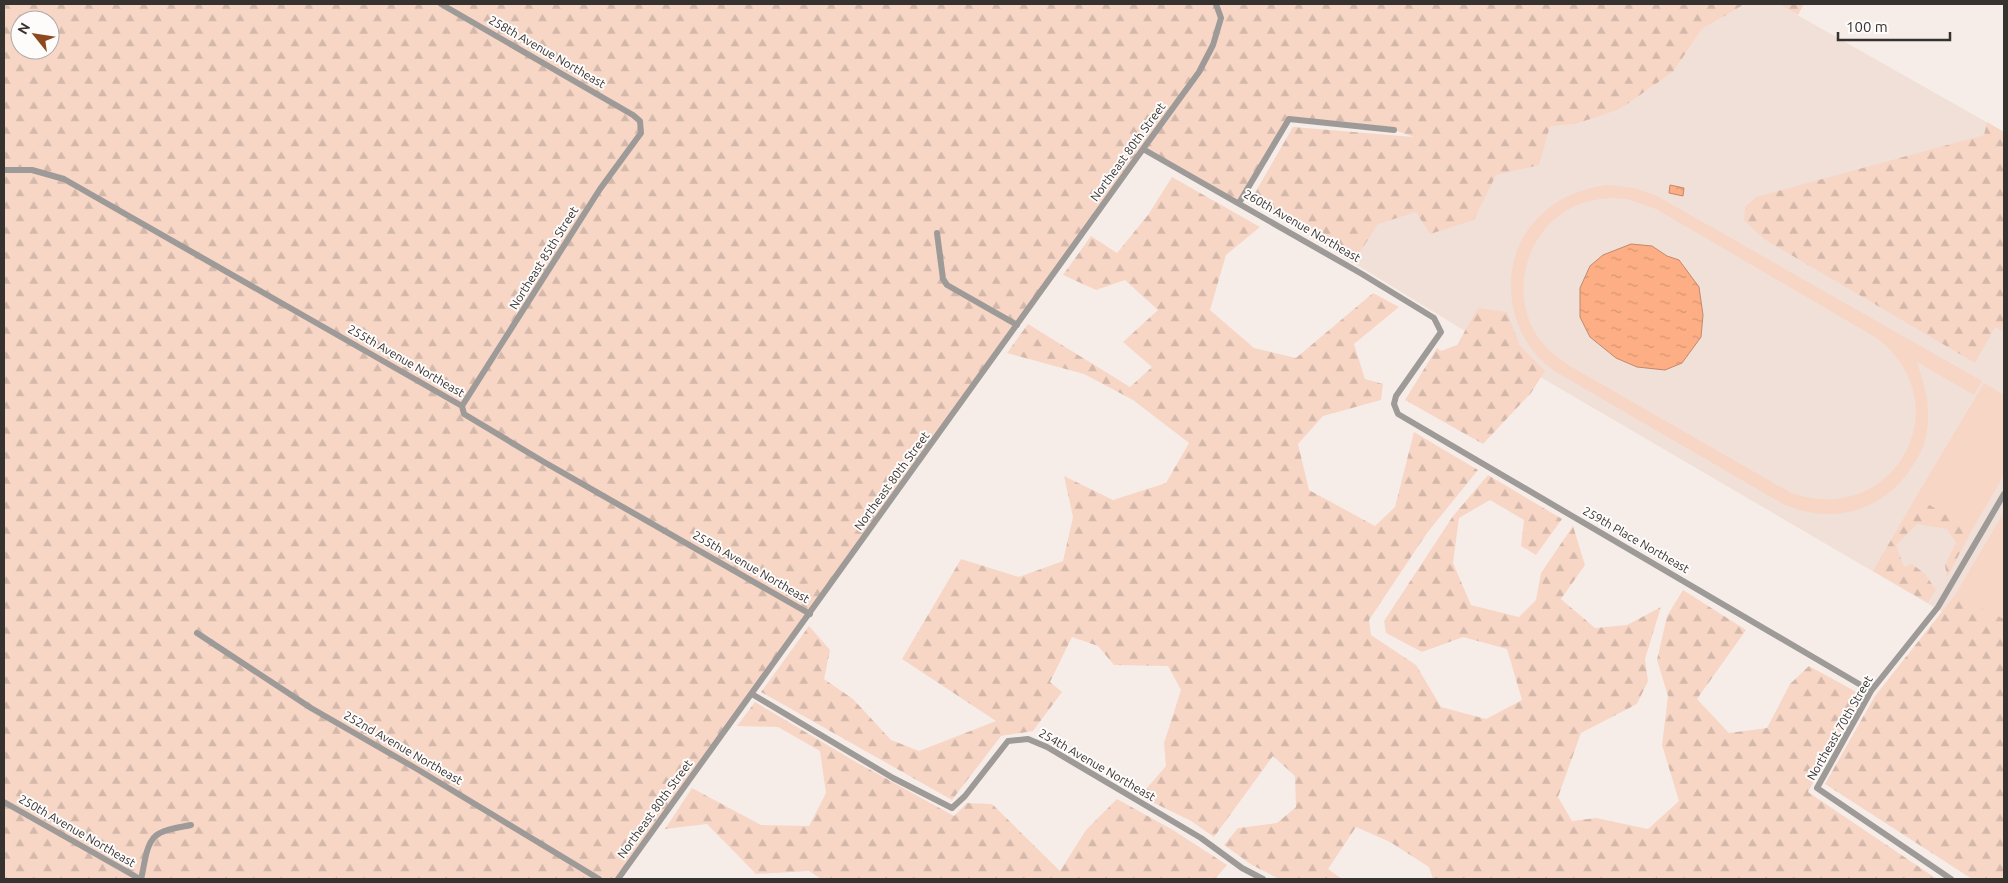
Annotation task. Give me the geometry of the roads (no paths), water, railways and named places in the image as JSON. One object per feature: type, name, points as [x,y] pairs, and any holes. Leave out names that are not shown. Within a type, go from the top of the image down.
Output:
[{"type":"street","name":"258th Avenue Northeast","points":[[441,4],[633,114],[640,121]]},
{"type":"street","name":"Northeast 80th Street","points":[[618,879],[1143,149],[1184,96],[1200,72],[1213,45],[1221,18],[1216,4]]},
{"type":"street","points":[[1239,203],[1289,119],[1394,130]]},
{"type":"street","name":"Northeast 85th Street","points":[[462,406],[600,189],[641,133],[640,121]]},
{"type":"street","name":"260th Avenue Northeast","points":[[1143,149],[1362,274],[1434,318],[1441,332],[1396,396],[1394,404]]},
{"type":"street","name":"255th Avenue Northeast","points":[[4,170],[32,170],[64,179],[462,406],[464,414],[544,462],[810,614]]},
{"type":"street","points":[[937,233],[944,279],[947,285],[1017,325]]},
{"type":"street","name":"259th Place Northeast","points":[[1394,404],[1398,414],[1871,690]]},
{"type":"street","name":"Northeast 70th Street","points":[[1951,879],[1817,788],[1871,690],[1938,607],[2004,494]]},
{"type":"street","name":"252nd Avenue Northeast","points":[[197,632],[312,708],[599,879]]},
{"type":"street","name":"254th Avenue Northeast","points":[[752,694],[893,778],[952,808],[964,796],[1008,741],[1028,739],[1047,747],[1200,838],[1242,868],[1262,879]]},
{"type":"street","name":"250th Avenue Northeast","points":[[4,802],[140,879]]},
{"type":"street","points":[[140,879],[149,846],[154,837],[161,832],[191,825]]},
{"type":"water","points":[[1670,185],[1684,188],[1683,196],[1669,193]]},
{"type":"water","points":[[1631,244],[1652,246],[1667,256],[1679,260],[1699,287],[1703,315],[1701,337],[1682,363],[1665,370],[1637,367],[1616,358],[1590,337],[1580,317],[1580,288],[1590,266],[1603,255]]}]
